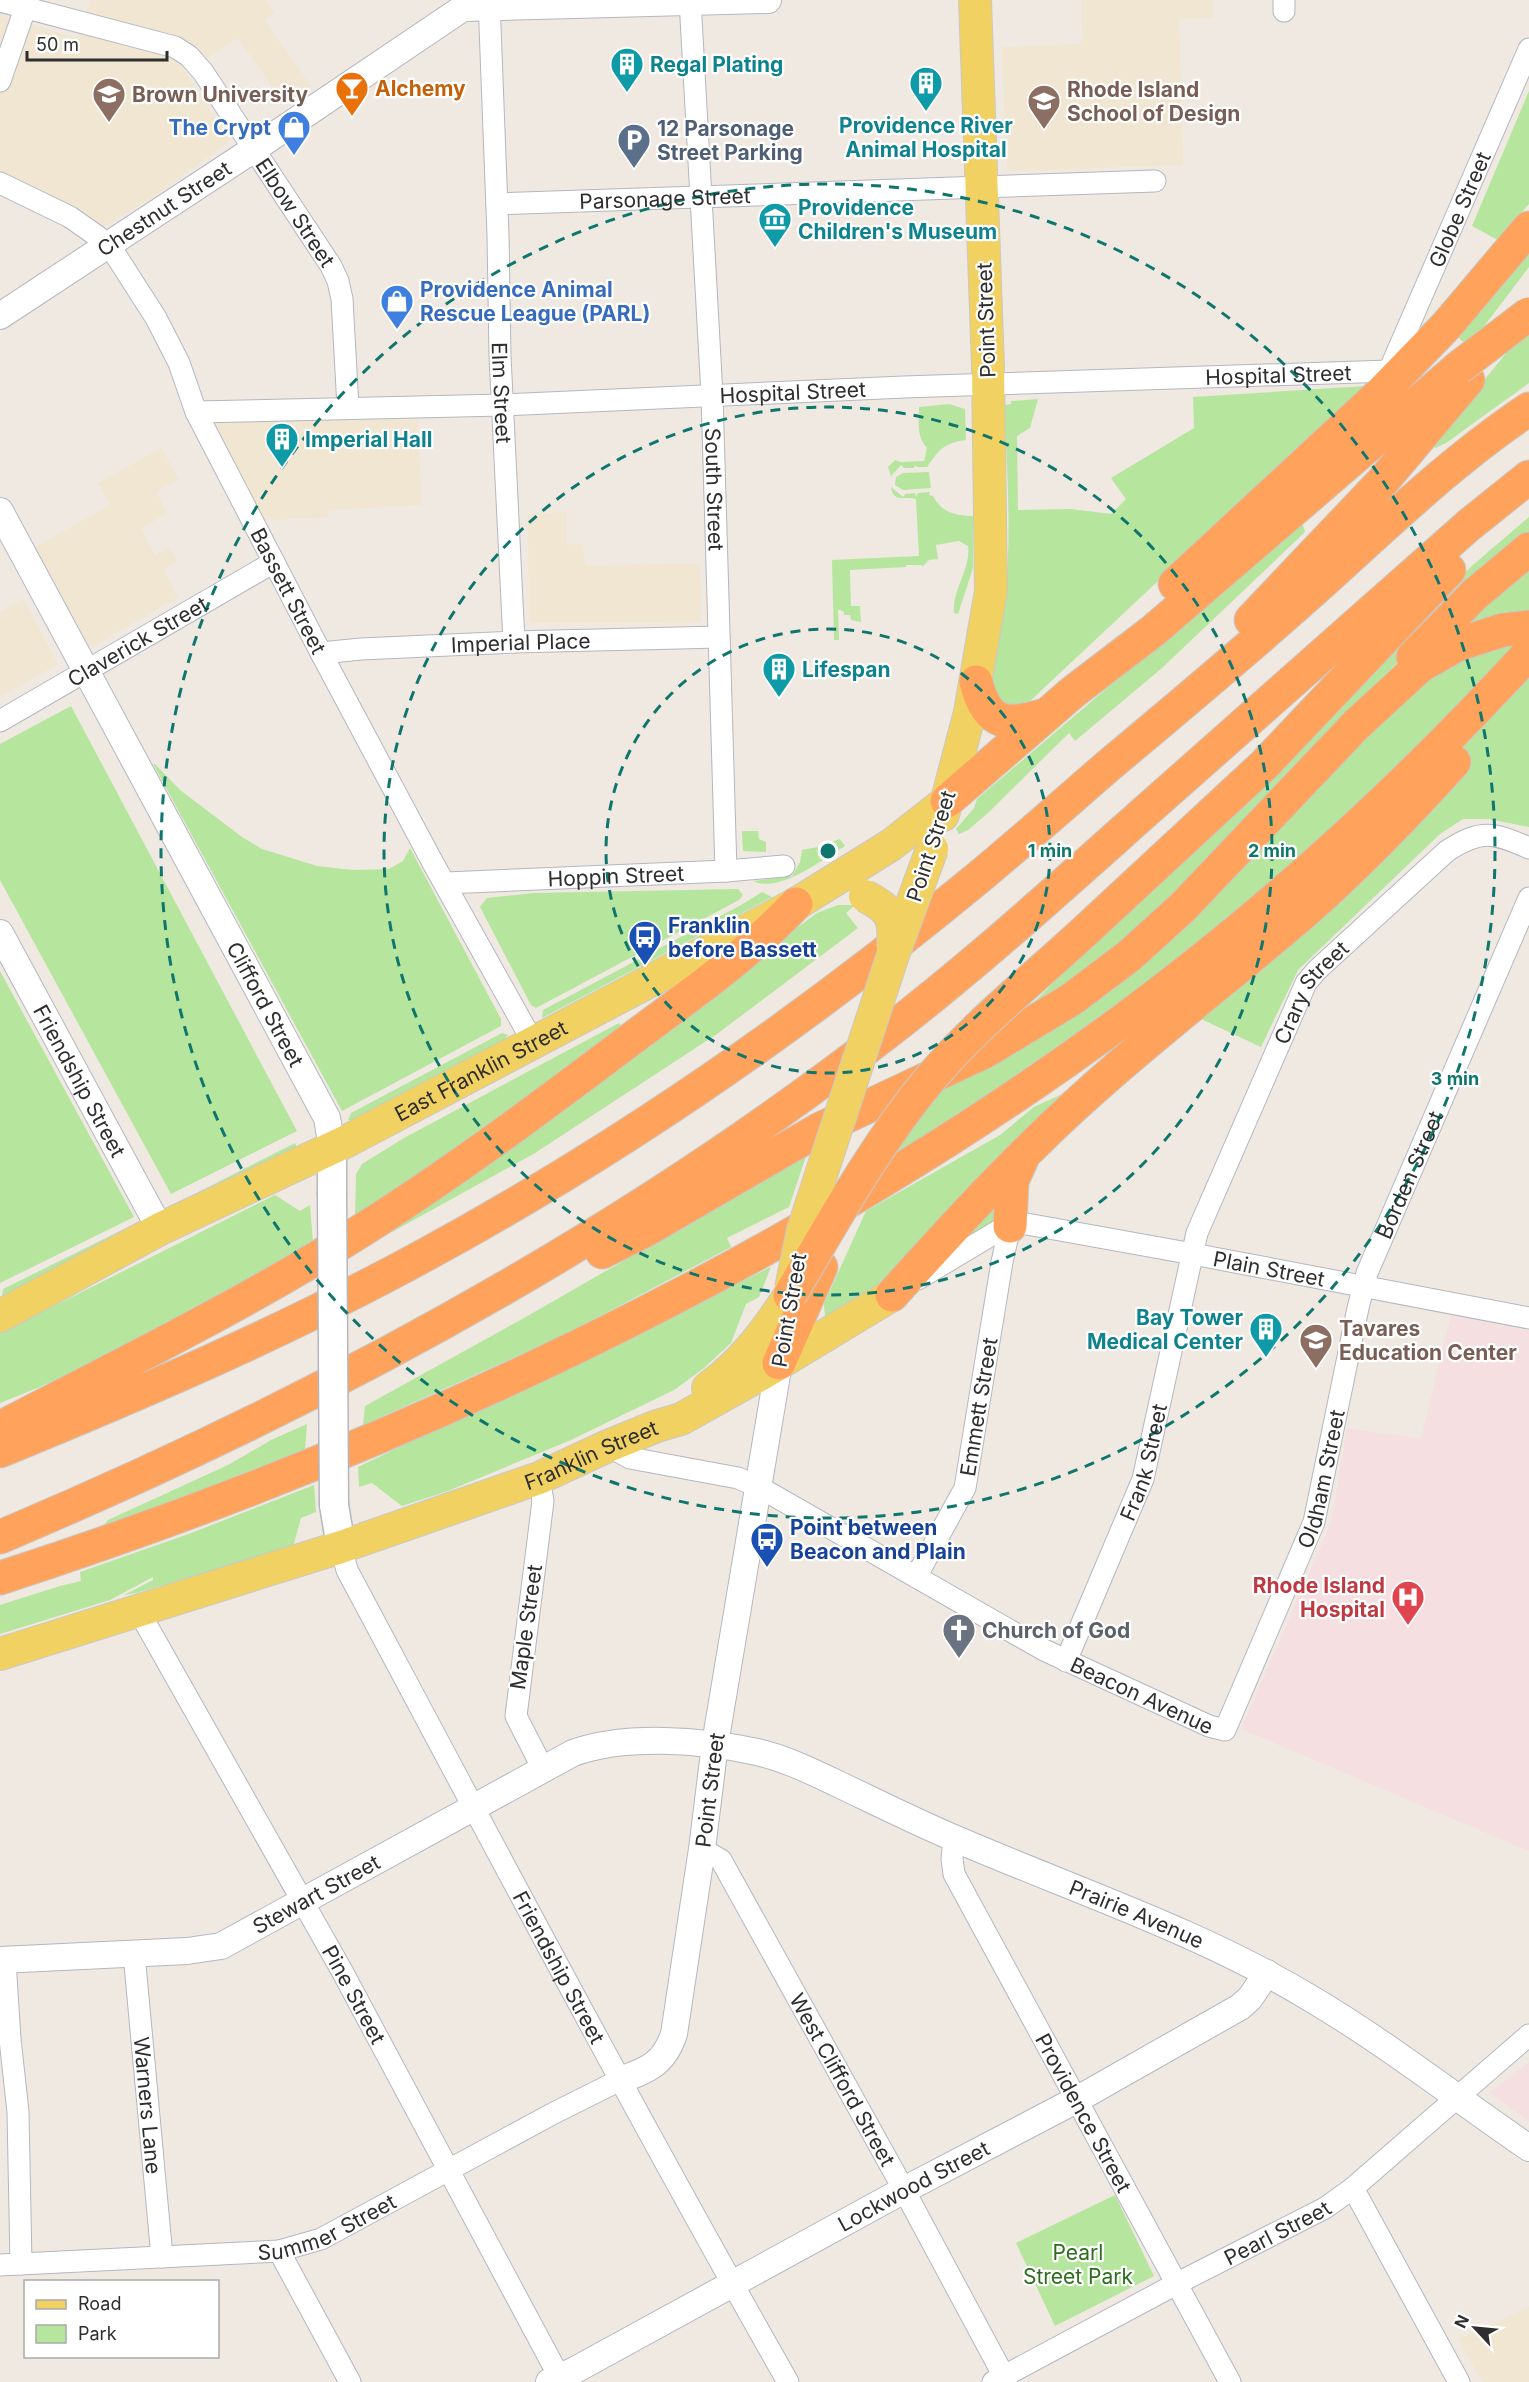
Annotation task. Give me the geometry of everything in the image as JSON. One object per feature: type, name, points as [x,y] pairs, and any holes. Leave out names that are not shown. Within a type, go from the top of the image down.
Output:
[{"type":"highway","points":[[1297,490],[1350,423],[1414,359],[1519,241]]},
{"type":"highway","points":[[1133,746],[1383,481],[1448,404],[1529,301]]},
{"type":"highway","points":[[947,801],[1073,692],[1153,631],[1297,490],[1529,314]]},
{"type":"highway","points":[[0,1451],[313,1313],[479,1225],[595,1156],[717,1076],[867,967],[976,880],[1285,616],[1455,466],[1529,409]]},
{"type":"highway","points":[[0,1537],[209,1443],[399,1346],[517,1281],[633,1210],[746,1136],[854,1059],[1014,928],[1469,525],[1529,477]]},
{"type":"highway","points":[[790,1295],[898,1121],[939,1069],[962,1044],[1264,765],[1428,590],[1529,491]]},
{"type":"highway","points":[[399,1346],[591,1258],[646,1230],[820,1129],[986,1051],[1043,1018],[1100,979],[1156,933],[1226,864],[1356,725],[1414,656],[1450,618],[1529,549]]},
{"type":"highway","points":[[1356,725],[1419,666],[1438,654],[1480,636],[1529,627]]},
{"type":"highway","points":[[892,1295],[963,1216],[1026,1152],[1122,1064],[1273,939],[1347,874],[1422,798],[1453,748],[1529,653]]},
{"type":"highway","points":[[0,1578],[237,1494],[425,1416],[548,1360],[628,1320],[728,1268],[842,1204],[1017,1095],[1153,997],[1284,891],[1385,801],[1453,748],[1529,676]]},
{"type":"highway","points":[[976,682],[981,703],[991,715],[1007,722],[1022,722],[1048,714]]},
{"type":"highway","points":[[0,1428],[237,1304],[330,1251],[407,1202],[499,1138],[743,956],[807,898]]},
{"type":"highway","points":[[1011,1226],[1012,1181],[1026,1152]]},
{"type":"highway","points":[[779,1363],[853,1191]]},
{"type":"main road","name":"Point Street","points":[[779,1363],[803,1230],[893,955],[947,801],[976,682],[991,591],[992,501],[989,384],[980,187],[975,0]]},
{"type":"main road","name":"Point Street","points":[[891,845],[910,821],[926,794],[942,744],[990,532]]},
{"type":"main road","name":"East Franklin Street","points":[[0,1316],[160,1229],[332,1148],[534,1044],[807,898],[891,845],[947,801]]},
{"type":"main road","points":[[807,898],[840,891],[865,896],[887,910],[895,925],[893,955]]},
{"type":"main road","name":"Clifford Street","points":[[332,1148],[334,1505],[341,1547]]},
{"type":"main road","points":[[657,1426],[727,1374],[764,1335],[790,1295]]},
{"type":"main road","name":"Franklin Street","points":[[0,1654],[341,1547],[539,1478],[608,1446],[681,1419],[892,1295]]},
{"type":"street","name":"Chestnut Street","points":[[0,316],[463,8],[490,3],[768,0]]},
{"type":"street","name":"Elbow Street","points":[[0,1],[27,4],[176,47],[189,56],[203,72],[332,266],[339,281],[348,407]]},
{"type":"street","name":"South Street","points":[[690,1],[712,395],[726,872]]},
{"type":"street","name":"Elm Street","points":[[490,3],[498,204],[500,356],[514,642]]},
{"type":"street","points":[[0,81],[27,4]]},
{"type":"street","name":"Globe Street","points":[[1389,371],[1529,49]]},
{"type":"street","name":"Parsonage Street","points":[[498,204],[1155,181]]},
{"type":"street","name":"Bassett Street","points":[[0,183],[70,217],[108,245],[160,327],[179,363],[196,411],[321,653],[534,1044]]},
{"type":"street","name":"Hospital Street","points":[[196,411],[503,405],[989,384],[1389,371]]},
{"type":"street","name":"Clifford Street","points":[[0,511],[327,1118],[332,1148]]},
{"type":"street","name":"Claverick Street","points":[[0,721],[274,562]]},
{"type":"street","name":"Imperial Place","points":[[321,653],[514,642],[719,637]]},
{"type":"street","name":"Crary Street","points":[[1194,1254],[1197,1233],[1306,983],[1317,970],[1447,851],[1467,838],[1485,834],[1508,839],[1529,848]]},
{"type":"street","name":"Hoppin Street","points":[[446,884],[726,872],[784,866]]},
{"type":"street","name":"Borden Street","points":[[1364,1287],[1367,1273],[1431,1120],[1529,898]]},
{"type":"street","name":"Friendship Street","points":[[0,933],[160,1229]]},
{"type":"street","name":"Plain Street","points":[[1011,1226],[1021,1223],[1042,1226],[1529,1318]]},
{"type":"street","name":"Franklin Street","points":[[892,1295],[1003,1228],[1011,1226]]},
{"type":"street","name":"Emmett Street","points":[[916,1577],[965,1488],[1002,1262],[1011,1226]]},
{"type":"street","name":"Frank Street","points":[[1066,1661],[1143,1479],[1194,1254]]},
{"type":"street","name":"Oldham Street","points":[[1225,1730],[1314,1522],[1364,1287]]},
{"type":"street","name":"Point Street","points":[[620,2080],[659,2062],[669,2049],[674,2034],[702,1849],[714,1744],[779,1363]]},
{"type":"street","name":"Beacon Avenue","points":[[608,1446],[630,1458],[738,1478],[759,1487],[1066,1661],[1209,1726],[1225,1730]]},
{"type":"street","name":"Maple Street","points":[[539,1478],[543,1501],[516,1716],[543,1769]]},
{"type":"street","name":"Friendship Street","points":[[341,1547],[347,1570],[474,1809],[620,2080],[788,2382]]},
{"type":"street","name":"Pine Street","points":[[138,1611],[342,1971],[557,2380]]},
{"type":"street","name":"Stewart Street","points":[[2,1960],[134,1954],[221,1946],[573,1754],[596,1745],[623,1741],[714,1744]]},
{"type":"street","name":"Prairie Avenue","points":[[714,1744],[760,1753],[806,1769],[954,1839],[1191,1937],[1267,1973],[1352,2024],[1529,2148]]},
{"type":"street","name":"Providence Street","points":[[954,1839],[952,1859],[954,1874],[1230,2382]]},
{"type":"street","name":"West Clifford Street","points":[[702,1849],[722,1860],[904,2190],[1001,2380]]},
{"type":"street","name":"Warners Lane","points":[[134,1954],[162,2257]]},
{"type":"street","points":[[2,1960],[18,2112],[21,2264]]},
{"type":"street","name":"Lockwood Street","points":[[557,2380],[904,2190],[1076,2100],[1240,2007],[1250,1998],[1267,1973]]},
{"type":"street","name":"Pearl Street","points":[[1001,2380],[1176,2284],[1325,2208],[1353,2188],[1529,2035]]},
{"type":"street","name":"Summer Street","points":[[0,2265],[279,2251],[321,2239],[620,2080]]},
{"type":"street","points":[[1353,2188],[1460,2382]]},
{"type":"street","points":[[279,2251],[350,2382]]},
{"type":"shaded area","name":"Brown University","points":[[90,0],[266,0],[275,13],[264,20],[311,86],[285,105],[238,38],[213,55],[184,70],[230,141],[153,197],[105,226],[0,174],[0,14],[78,39]]},
{"type":"shaded area","points":[[1081,0],[1213,0],[1214,18],[1179,19],[1183,165],[1007,171],[1002,47],[1080,44],[1082,40]]},
{"type":"shaded area","points":[[417,417],[422,505],[329,510],[327,517],[261,521],[214,422]]},
{"type":"shaded area","points":[[161,448],[179,479],[156,492],[167,513],[141,529],[155,555],[169,547],[177,561],[164,570],[178,597],[90,648],[34,548],[110,505],[98,483]]},
{"type":"shaded area","points":[[567,512],[567,545],[583,544],[585,565],[700,564],[701,622],[529,623],[528,514]]},
{"type":"shaded area","points":[[23,599],[58,664],[0,697],[0,612]]},
{"type":"shaded area","name":"Rhode Island Hospital","points":[[1451,1315],[1529,1331],[1529,1851],[1241,1729],[1331,1523],[1347,1428],[1421,1439]]},
{"type":"shaded area","points":[[1529,2062],[1529,2121],[1490,2093]]},
{"type":"shaded area","points":[[1529,2307],[1529,2382],[1482,2382],[1459,2339]]},
{"type":"green space","points":[[1529,91],[1529,204],[1498,240],[1472,226]]},
{"type":"green space","points":[[1529,247],[1529,267],[1479,333],[1465,344],[1459,338]]},
{"type":"green space","points":[[1529,325],[1529,383],[1446,443],[1435,448],[1433,443]]},
{"type":"green space","points":[[1366,386],[1029,702],[1016,709],[1000,697],[993,685],[992,671],[1007,573],[1008,501],[1004,405],[1011,404],[1011,401],[1038,399],[1030,428],[1017,436],[1018,510],[1071,509],[1111,514],[1126,499],[1111,478],[1194,428],[1193,397]]},
{"type":"green space","points":[[949,404],[965,409],[966,440],[942,448],[927,467],[915,465],[914,468],[904,468],[901,465],[891,476],[888,467],[895,460],[924,461],[927,448],[920,434],[919,407]]},
{"type":"green space","points":[[929,472],[931,488],[903,490],[895,485],[896,477],[903,473]]},
{"type":"green space","points":[[891,487],[903,497],[905,494],[915,493],[916,497],[918,493],[930,492],[929,495],[933,496],[944,509],[955,514],[973,516],[973,568],[958,614],[954,613],[954,604],[968,555],[968,546],[959,541],[936,545],[938,559],[929,560],[922,567],[922,565],[906,565],[906,567],[850,570],[851,606],[860,606],[861,622],[851,620],[850,615],[844,615],[844,612],[838,609],[839,640],[834,640],[832,560],[919,556],[916,499],[897,497]]},
{"type":"green space","points":[[1529,517],[1529,538],[1412,648],[1341,719],[1155,923],[1006,1030],[1473,565]]},
{"type":"green space","points":[[1302,522],[1305,532],[1162,668],[1075,741],[1069,733],[989,812],[968,830],[959,834],[956,829],[974,808],[977,799]]},
{"type":"green space","points":[[1529,562],[1529,616],[1466,625]]},
{"type":"green space","points":[[1529,643],[1529,827],[1489,819],[1463,819],[1440,834],[1298,970],[1261,1047],[1201,1019],[1289,870],[1159,975],[946,1124],[891,1155],[932,1095],[963,1080],[1388,709],[1465,652]]},
{"type":"green space","points":[[71,706],[297,1131],[171,1194],[0,880],[0,744]]},
{"type":"green space","points":[[153,764],[180,790],[242,837],[262,849],[317,866],[352,870],[389,869],[403,861],[410,848],[501,1019],[501,1026],[342,1111]]},
{"type":"green space","points":[[742,831],[758,831],[759,839],[766,842],[766,852],[743,851]]},
{"type":"green space","points":[[840,839],[845,846],[801,873],[775,883],[764,884],[753,881],[792,876],[800,862],[802,850]]},
{"type":"green space","points":[[738,889],[743,895],[739,900],[536,1008],[531,1005],[480,907],[487,898],[534,893]]},
{"type":"green space","points":[[762,892],[772,897],[542,1018],[543,1010]]},
{"type":"green space","points":[[838,905],[855,905],[846,913],[858,928],[717,1034],[535,1153],[354,1253],[817,913]]},
{"type":"green space","points":[[0,971],[134,1217],[0,1283]]},
{"type":"green space","points":[[619,1023],[622,1027],[471,1143],[355,1219],[356,1174],[362,1164],[404,1138]]},
{"type":"green space","points":[[502,1033],[508,1035],[504,1040],[353,1120],[348,1120],[351,1113]]},
{"type":"green space","points":[[1060,1095],[1070,1096],[880,1287],[840,1318],[825,1316],[824,1304],[866,1211],[1000,1135],[1034,1107]]},
{"type":"green space","points":[[295,1143],[298,1149],[183,1207],[185,1199]]},
{"type":"green space","points":[[806,1156],[789,1207],[727,1238],[731,1247],[564,1335],[363,1425],[365,1406],[524,1318]]},
{"type":"green space","points":[[275,1195],[300,1211],[310,1205],[313,1242],[207,1307],[40,1387],[0,1403],[0,1333]]},
{"type":"green space","points":[[996,1206],[999,1220],[956,1250]]},
{"type":"green space","points":[[130,1226],[134,1231],[2,1298],[3,1289]]},
{"type":"green space","points":[[771,1267],[759,1297],[746,1304],[731,1343],[704,1368],[674,1390],[571,1440],[448,1491],[402,1506],[372,1483],[359,1487],[358,1467]]},
{"type":"green space","points":[[307,1424],[305,1450],[102,1528],[108,1520],[228,1465],[271,1440]]},
{"type":"green space","points":[[314,1485],[316,1512],[301,1518],[293,1547],[124,1595],[153,1580],[153,1577],[110,1600],[0,1634],[0,1605],[81,1581],[80,1572],[186,1535]]},
{"type":"green space","name":"Pearl Street Park","points":[[1115,2195],[1154,2276],[1055,2326],[1016,2243]]},
{"type":"place","name":"Regal Plating","points":[[627,93]]},
{"type":"place","name":"Providence River Animal Hospital","points":[[926,112]]},
{"type":"place","name":"Alchemy","points":[[352,117]]},
{"type":"place","name":"Brown University","points":[[109,123]]},
{"type":"place","name":"Rhode Island School of Design","points":[[1044,130]]},
{"type":"place","name":"The Crypt","points":[[294,156]]},
{"type":"place","name":"12 Parsonage Street Parking","points":[[634,169]]},
{"type":"place","name":"Providence Children's Museum","points":[[775,248]]},
{"type":"place","name":"Providence Animal Rescue League (PARL)","points":[[397,330]]},
{"type":"place","name":"Imperial Hall","points":[[282,468]]},
{"type":"place","name":"Lifespan","points":[[779,698]]},
{"type":"place","name":"Franklin before Bassett","points":[[645,966]]},
{"type":"place","name":"Bay Tower Medical Center","points":[[1266,1358]]},
{"type":"place","name":"Tavares Education Center","points":[[1316,1369]]},
{"type":"place","name":"Point between Beacon and Plain","points":[[767,1568]]},
{"type":"place","name":"Rhode Island Hospital","points":[[1408,1626]]},
{"type":"place","name":"Church of God","points":[[959,1659]]}]
